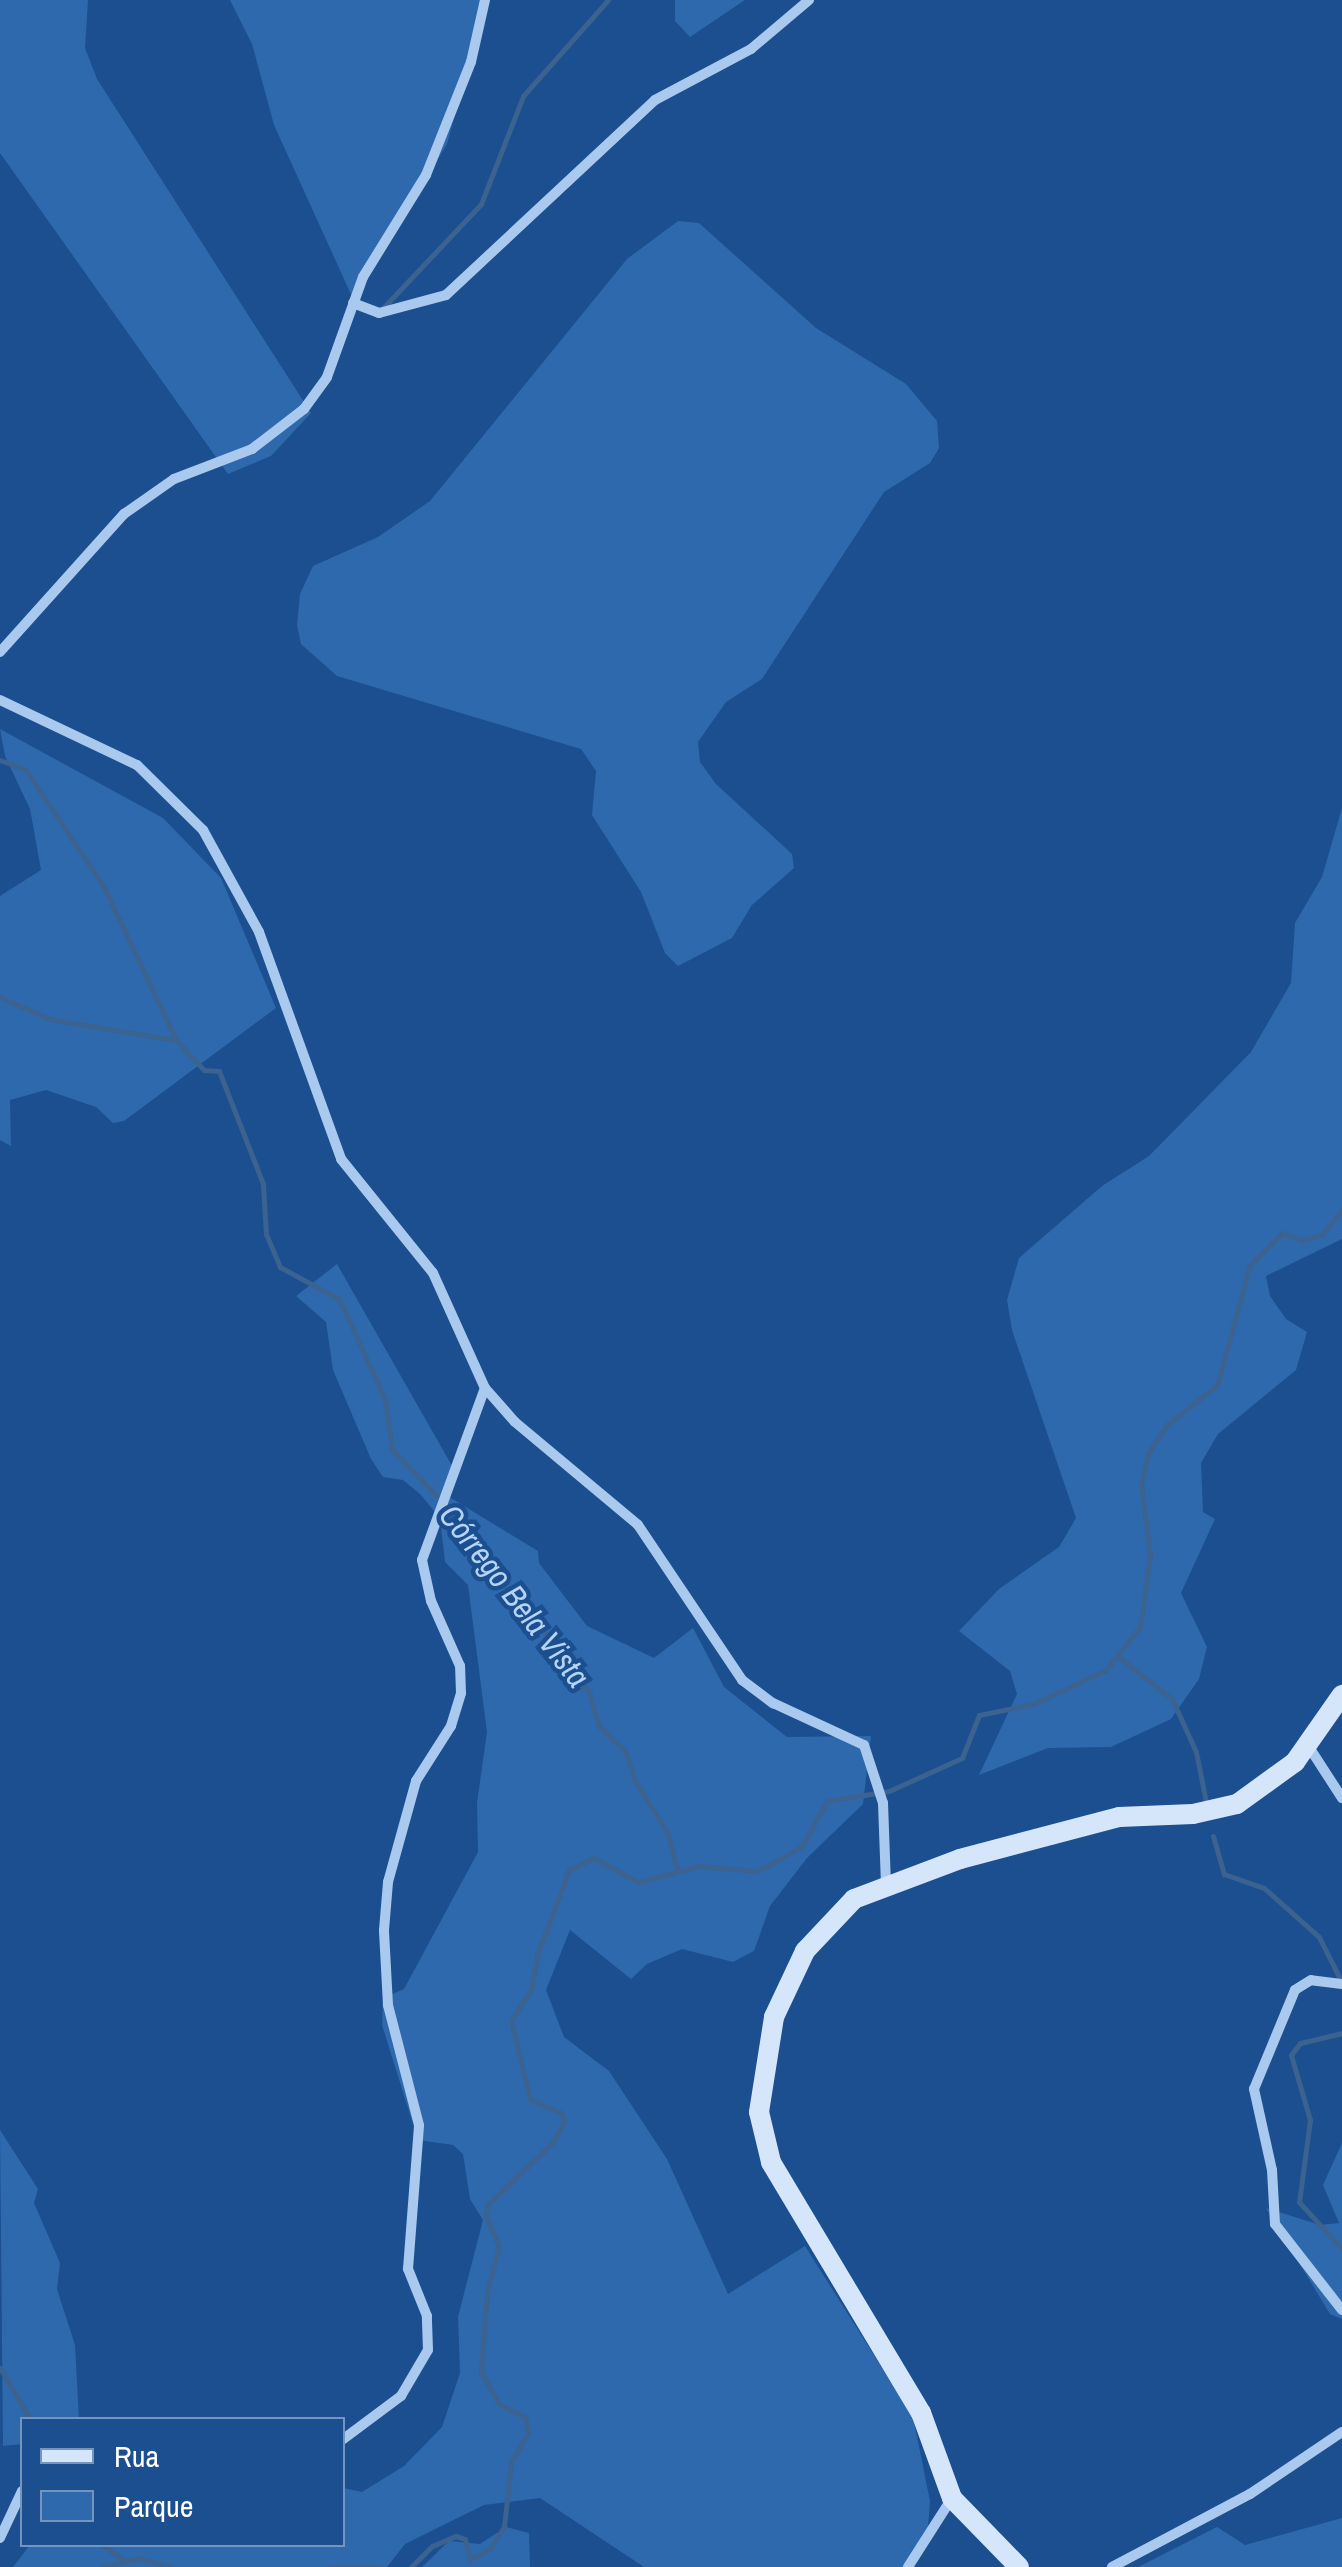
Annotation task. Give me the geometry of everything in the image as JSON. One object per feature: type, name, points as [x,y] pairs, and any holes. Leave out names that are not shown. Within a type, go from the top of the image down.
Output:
[{"type":"street","points":[[0,652],[124,514],[174,480],[252,449],[304,409],[327,378],[353,303],[426,175],[471,62],[485,0]]},
{"type":"street","points":[[353,303],[379,313],[446,296],[655,100],[770,37],[809,0]]},
{"type":"street","points":[[0,700],[137,765],[203,830],[259,932],[341,1159],[433,1273],[485,1388],[515,1422],[638,1525],[742,1680],[773,1704],[858,1740],[878,1776],[883,1802],[886,1883]]},
{"type":"street","points":[[345,2438],[401,2396],[428,2350],[427,2316],[408,2269],[419,2125],[388,2005],[384,1930],[388,1882],[416,1781],[451,1726],[461,1693],[460,1666],[422,1560],[485,1388]]},
{"type":"street","points":[[1018,2567],[952,2498],[933,2435],[771,2162],[759,2112],[763,2055],[805,1951],[854,1898],[886,1883],[1119,1817],[1220,1810],[1279,1778],[1308,1746],[1342,1695]]},
{"type":"street","points":[[1308,1746],[1342,1798]]},
{"type":"street","points":[[1342,1984],[1310,1980],[1295,1990],[1254,2089],[1272,2170],[1275,2224],[1342,2310]]},
{"type":"street","points":[[1112,2567],[1250,2494],[1342,2432]]},
{"type":"street","points":[[0,2538],[20,2494]]},
{"type":"street","points":[[908,2567],[952,2498]]},
{"type":"green space","points":[[0,0],[88,0],[85,48],[97,79],[311,413],[271,456],[228,474],[0,153]]},
{"type":"green space","points":[[230,0],[486,0],[447,144],[354,301],[274,125],[252,44]]},
{"type":"green space","points":[[675,0],[745,0],[690,37],[675,21]]},
{"type":"green space","points":[[678,221],[699,223],[816,328],[906,384],[937,421],[939,448],[930,463],[884,492],[762,679],[726,702],[698,742],[700,762],[716,784],[792,854],[794,868],[752,905],[732,938],[678,966],[665,953],[641,892],[592,815],[596,771],[581,749],[337,676],[301,644],[297,625],[300,594],[313,566],[378,537],[430,501],[627,259]]},
{"type":"green space","points":[[0,729],[163,818],[221,878],[276,1008],[124,1121],[113,1123],[96,1107],[46,1090],[10,1100],[11,1146],[0,1140],[0,896],[41,870],[30,809],[5,756]]},
{"type":"green space","points":[[1342,808],[1342,1239],[1266,1276],[1270,1296],[1286,1319],[1307,1332],[1296,1370],[1218,1434],[1201,1463],[1203,1512],[1215,1519],[1181,1593],[1207,1647],[1199,1679],[1171,1719],[1111,1747],[1048,1748],[979,1775],[1017,1694],[1010,1671],[959,1631],[999,1589],[1059,1547],[1076,1518],[1012,1330],[1007,1300],[1019,1258],[1102,1186],[1149,1156],[1251,1052],[1291,983],[1295,923],[1322,877]]},
{"type":"green space","points":[[337,1264],[455,1471],[446,1495],[538,1551],[539,1563],[587,1626],[654,1658],[693,1628],[724,1687],[787,1737],[871,1736],[863,1804],[807,1858],[770,1906],[754,1951],[733,1962],[682,1949],[647,1964],[631,1979],[570,1930],[546,1990],[564,2037],[609,2071],[667,2159],[728,2294],[805,2246],[913,2417],[930,2501],[928,2527],[907,2567],[644,2567],[540,2498],[484,2505],[405,2544],[387,2567],[13,2567],[28,2547],[345,2547],[345,2488],[362,2492],[404,2466],[442,2427],[460,2373],[458,2317],[483,2220],[470,2199],[463,2154],[453,2145],[418,2140],[382,2025],[383,1998],[404,1989],[478,1852],[477,1803],[487,1732],[468,1585],[445,1562],[440,1518],[403,1480],[383,1477],[371,1459],[333,1370],[326,1322],[296,1296]]},
{"type":"green space","points":[[0,2130],[38,2189],[34,2203],[60,2263],[57,2289],[75,2345],[79,2417],[20,2417],[20,2444],[3,2446]]},
{"type":"green space","points":[[1342,2143],[1342,2319],[1330,2314],[1266,2208],[1320,2225],[1339,2223],[1323,2185]]},
{"type":"green space","points":[[1342,2518],[1342,2567],[1138,2567],[1217,2527],[1245,2545]]},
{"type":"green space","points":[[506,2527],[529,2533],[530,2567],[422,2567],[449,2541],[480,2544]]},
{"type":"waterway","points":[[383,308],[481,204],[523,96],[608,0]]},
{"type":"waterway","points":[[0,760],[26,770],[104,887],[176,1040]]},
{"type":"waterway","name":"Córrego Bela Vista","points":[[0,997],[50,1019],[176,1040],[204,1070],[219,1071],[263,1184],[266,1234],[280,1267],[339,1299],[385,1399],[392,1449],[458,1518],[534,1626],[559,1643],[567,1669],[589,1692],[599,1726],[626,1752],[634,1779],[668,1834],[677,1871]]},
{"type":"waterway","name":"Córrego Bela Vista","points":[[411,2567],[432,2546],[456,2536],[465,2539],[470,2559],[490,2549],[504,2527],[511,2463],[528,2432],[525,2417],[499,2404],[481,2371],[487,2292],[499,2246],[485,2215],[488,2204],[553,2142],[564,2121],[561,2113],[530,2099],[511,2020],[531,1990],[537,1955],[569,1870],[594,1858],[638,1882],[699,1866],[758,1871],[802,1846],[827,1801],[889,1791],[962,1758],[979,1715],[1034,1704],[1106,1670],[1140,1627],[1150,1555],[1141,1484],[1148,1453],[1167,1425],[1217,1385],[1250,1265],[1282,1233],[1302,1240],[1322,1235],[1342,1209]]},
{"type":"waterway","points":[[1119,1657],[1172,1699],[1196,1752],[1207,1807]]},
{"type":"waterway","points":[[1213,1836],[1224,1874],[1264,1888],[1319,1937],[1341,1981]]},
{"type":"waterway","points":[[1342,2033],[1300,2043],[1291,2055],[1310,2120],[1299,2202],[1342,2249]]},
{"type":"waterway","points":[[0,2368],[29,2417]]},
{"type":"waterway","points":[[105,2547],[124,2560]]},
{"type":"waterway","name":"Córrego Bela Vista","points":[[102,2567],[138,2558],[171,2567]]},
{"type":"waterway","name":"Córrego Bela Vista","points":[[331,2567],[380,2567]]}]
